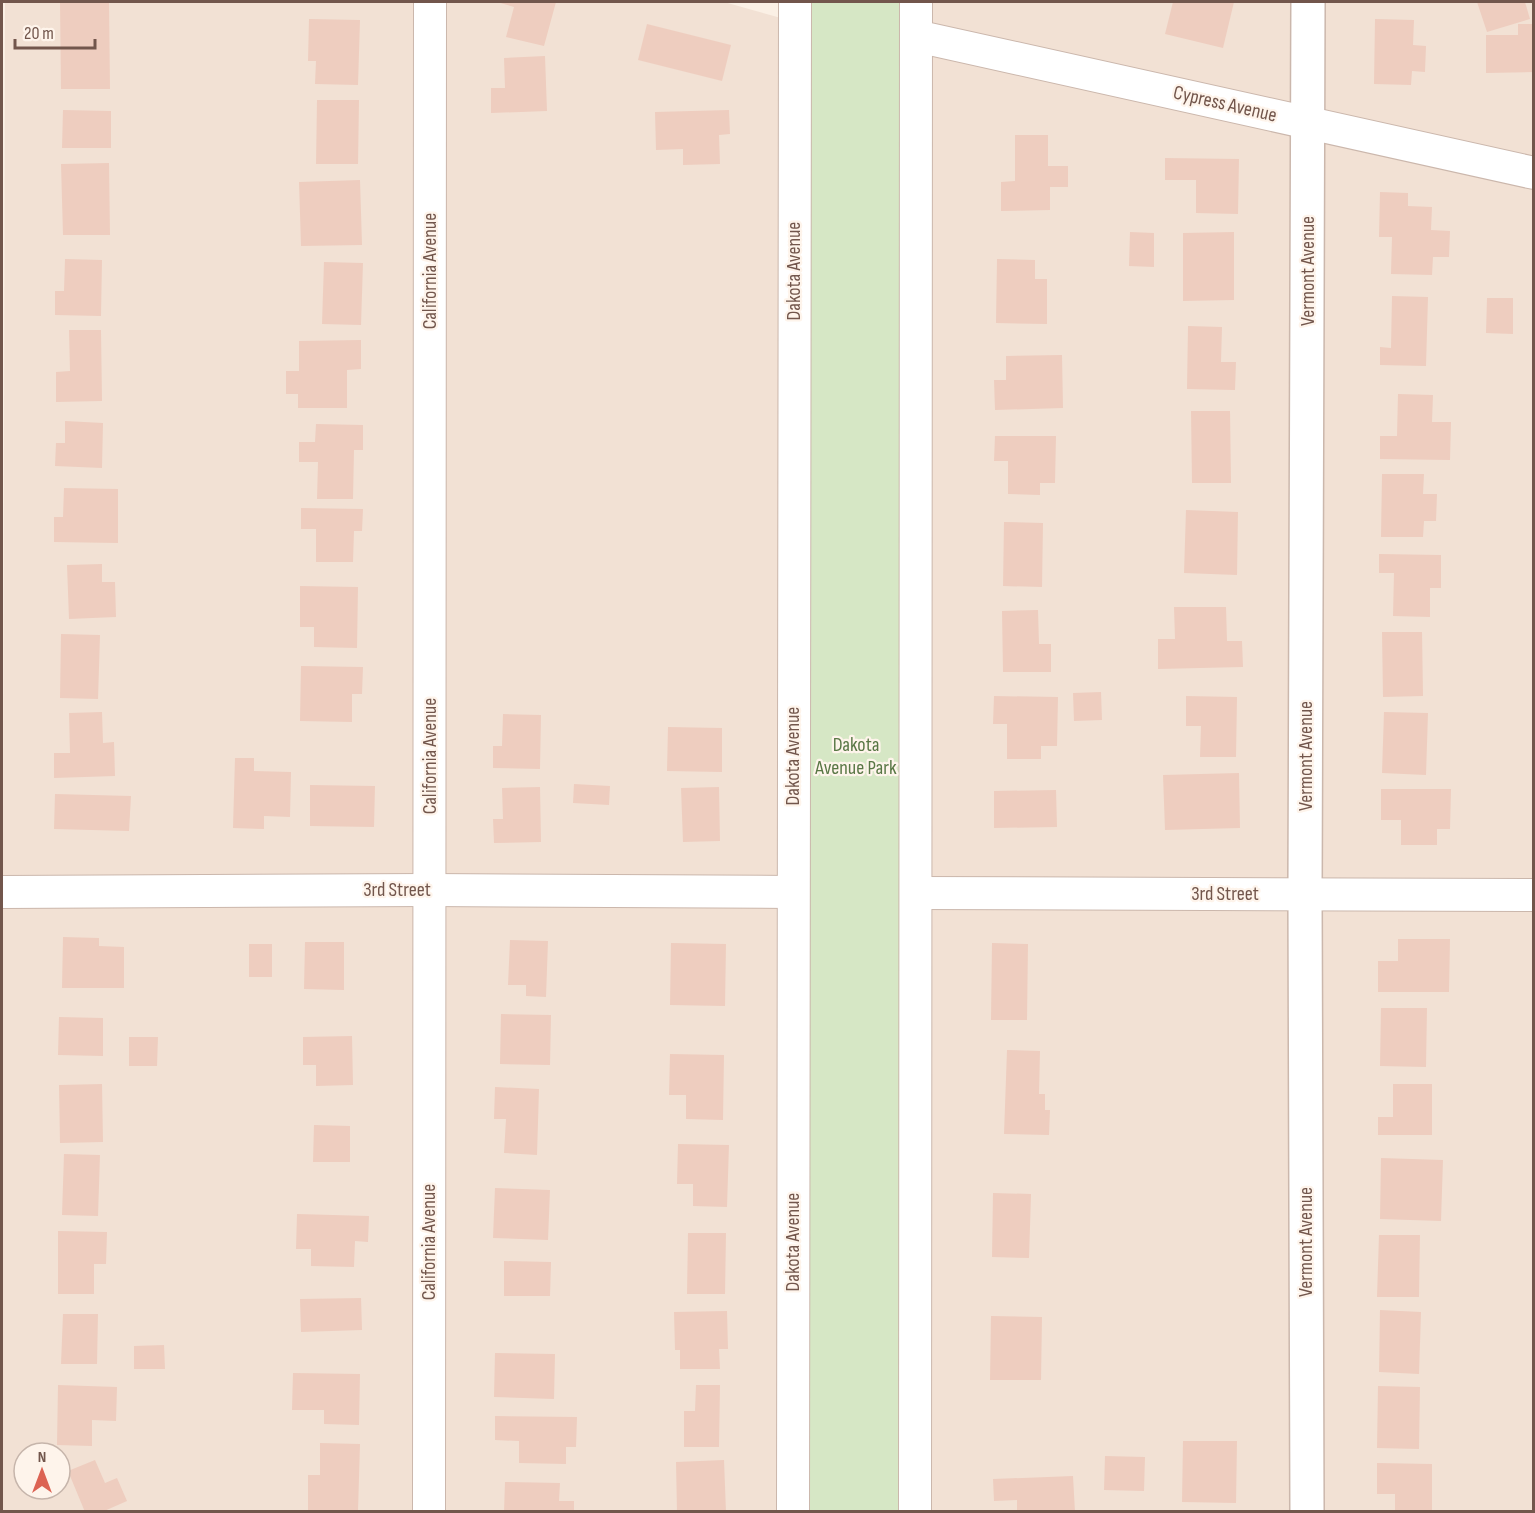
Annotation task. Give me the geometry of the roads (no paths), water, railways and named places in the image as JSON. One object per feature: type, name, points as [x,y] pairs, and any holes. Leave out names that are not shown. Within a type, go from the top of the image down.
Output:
[{"type":"street","name":"California Avenue","points":[[429,1512],[430,2]]},
{"type":"street","points":[[915,1512],[916,2]]},
{"type":"street","name":"Vermont Avenue","points":[[1306,1512],[1305,894],[1308,2]]},
{"type":"street","name":"Dakota Avenue","points":[[790,3],[793,1512]]},
{"type":"street","name":"Cypress Avenue","points":[[916,36],[1533,173]]},
{"type":"street","name":"3rd Street","points":[[2,892],[429,890],[793,892]]},
{"type":"street","name":"3rd Street","points":[[916,893],[1533,895]]},
{"type":"park label","name":"Dakota Avenue Park","points":[[856,756]]}]
